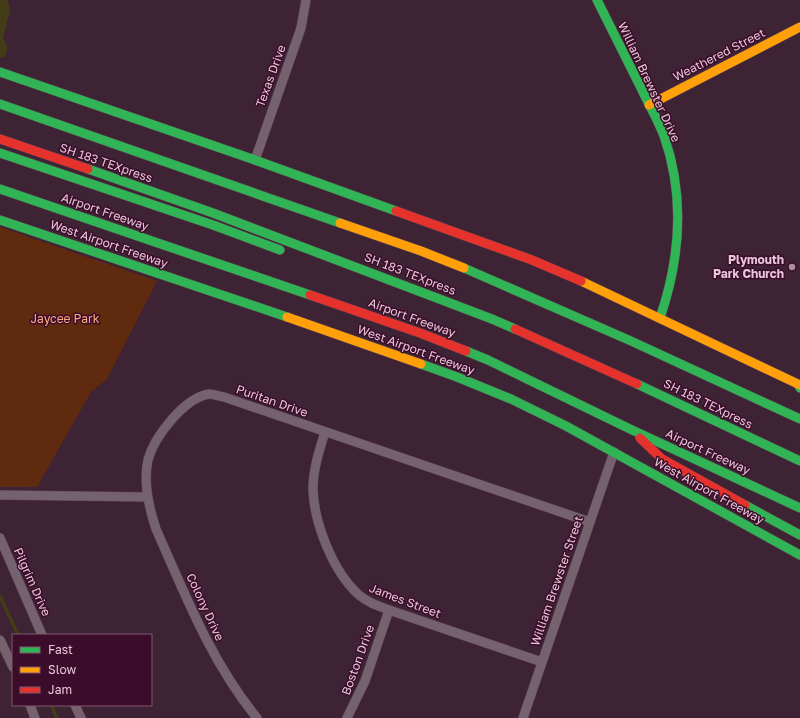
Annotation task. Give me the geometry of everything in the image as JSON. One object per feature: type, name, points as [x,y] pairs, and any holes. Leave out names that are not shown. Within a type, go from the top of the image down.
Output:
[{"type":"main road","name":"William Brewster Drive","points":[[597,0],[664,136],[671,161],[675,182],[678,235],[672,275],[665,306],[660,318]]},
{"type":"main road","name":"Weathered Street","points":[[649,105],[800,27]]},
{"type":"main road","points":[[0,72],[431,222],[532,260],[592,286],[799,385]]},
{"type":"main road","points":[[0,104],[421,251],[476,273],[631,341],[800,419]]},
{"type":"main road","name":"SH 183 TEXpress","points":[[0,139],[213,213],[492,319],[647,388],[800,461]]},
{"type":"main road","name":"SH 183 TEXpress","points":[[0,153],[213,225],[287,252]]},
{"type":"main road","name":"Airport Freeway","points":[[0,189],[420,334],[488,360],[630,429],[800,508]]},
{"type":"main road","name":"West Airport Freeway","points":[[0,220],[287,316],[457,377],[511,399],[566,426],[800,555]]},
{"type":"main road","name":"SH 183 TEXpress","points":[[382,287],[488,327]]},
{"type":"main road","points":[[558,359],[642,396]]},
{"type":"main road","points":[[779,410],[800,423]]},
{"type":"main road","points":[[630,429],[662,459],[800,535]]},
{"type":"street","name":"Texas Drive","points":[[255,160],[301,28],[306,0]]},
{"type":"street","name":"Puritan Drive","points":[[148,497],[146,482],[148,460],[157,438],[185,406],[210,394],[224,397],[590,522]]},
{"type":"street","name":"James Street","points":[[325,432],[316,462],[313,488],[314,500],[323,536],[336,564],[352,588],[368,602],[542,662]]},
{"type":"street","name":"William Brewster Street","points":[[523,718],[614,452]]},
{"type":"street","points":[[0,495],[148,497]]},
{"type":"street","name":"Colony Drive","points":[[148,497],[156,530],[204,637],[233,685],[258,718]]},
{"type":"street","name":"Pilgrim Drive","points":[[0,538],[42,634]]},
{"type":"street","name":"Boston Drive","points":[[347,718],[365,681],[389,610]]},
{"type":"street","points":[[0,640],[12,665]]},
{"type":"street","points":[[30,706],[35,718]]},
{"type":"street","points":[[75,706],[81,718]]},
{"type":"green space","name":"Jaycee Park","points":[[0,227],[157,281],[107,379],[91,392],[37,487],[0,487]]},
{"type":"shaded area","points":[[0,0],[8,0],[10,11],[3,38],[8,48],[4,58],[0,57]]},
{"type":"waterway","points":[[0,596],[18,634]]},
{"type":"waterway","points":[[51,706],[57,718]]},
{"type":"traffic: fast","points":[[597,0],[659,124],[671,159],[677,204],[676,250],[667,296],[660,318]]},
{"type":"traffic: fast","points":[[0,72],[255,160],[396,211]]},
{"type":"traffic: fast","points":[[0,104],[340,223]]},
{"type":"traffic: fast","points":[[0,153],[213,225],[280,250]]},
{"type":"traffic: fast","points":[[88,169],[213,213],[515,329]]},
{"type":"traffic: fast","points":[[0,189],[310,295]]},
{"type":"traffic: fast","points":[[0,220],[287,317]]},
{"type":"traffic: fast","points":[[464,268],[631,341],[800,419]]},
{"type":"traffic: fast","points":[[466,351],[488,360],[630,429],[800,508]]},
{"type":"traffic: fast","points":[[421,364],[511,399],[566,426],[800,555]]},
{"type":"traffic: fast","points":[[637,384],[800,461]]},
{"type":"traffic: fast","points":[[798,384],[800,388]]},
{"type":"traffic: fast","points":[[745,505],[800,535]]},
{"type":"traffic: slow","points":[[649,105],[800,27]]},
{"type":"traffic: slow","points":[[340,223],[421,251],[464,268]]},
{"type":"traffic: slow","points":[[581,281],[800,385]]},
{"type":"traffic: slow","points":[[287,317],[421,364]]},
{"type":"traffic: jam","points":[[0,139],[88,169]]},
{"type":"traffic: jam","points":[[396,211],[532,260],[581,281]]},
{"type":"traffic: jam","points":[[310,295],[420,333],[466,351]]},
{"type":"traffic: jam","points":[[515,329],[637,384]]},
{"type":"traffic: jam","points":[[640,438],[662,459],[745,505]]},
{"type":"place","name":"Plymouth Park Church","points":[[792,267]]}]
